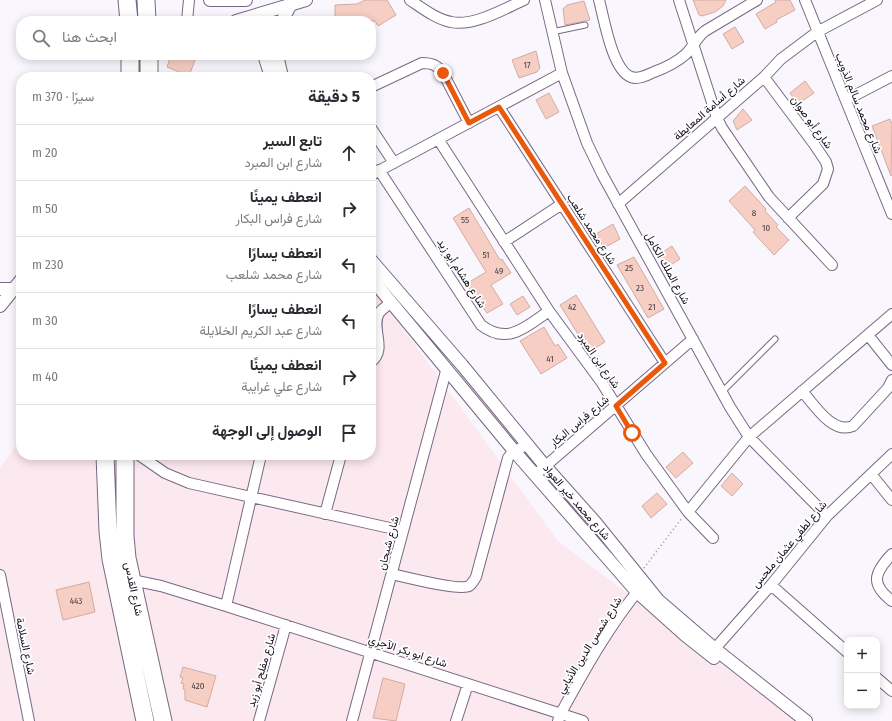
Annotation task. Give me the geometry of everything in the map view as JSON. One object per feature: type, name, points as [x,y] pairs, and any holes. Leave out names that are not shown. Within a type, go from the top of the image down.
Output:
[{"type":"highway","points":[[128,0],[129,16]]},
{"type":"highway","points":[[146,0],[147,16]]},
{"type":"highway","points":[[130,60],[130,72]]},
{"type":"highway","points":[[149,72],[150,60]]},
{"type":"highway","name":"شارع القدس","points":[[105,460],[108,531],[111,559],[145,721]]},
{"type":"highway","name":"شارع القدس","points":[[125,460],[125,536],[132,580],[163,721]]},
{"type":"street","points":[[187,16],[189,0]]},
{"type":"street","points":[[210,0],[246,0]]},
{"type":"street","points":[[255,16],[306,0]]},
{"type":"street","points":[[410,0],[432,15],[449,22],[459,24],[470,22],[524,0]]},
{"type":"street","name":"شارع الملك الكامل","points":[[545,0],[562,73],[587,144],[618,204],[722,392],[749,437],[827,516]]},
{"type":"street","points":[[599,0],[615,59],[619,67],[630,77],[642,77],[665,67],[686,53],[705,31],[742,4],[757,0]]},
{"type":"street","points":[[679,0],[692,45],[717,118],[749,170],[788,218],[832,265]]},
{"type":"street","name":"شارع محمد سالم الذويب","points":[[806,0],[817,32],[892,214]]},
{"type":"street","name":"شارع أسامة المعايطة","points":[[618,204],[764,77],[781,60],[817,32],[877,0]]},
{"type":"street","points":[[285,16],[290,6]]},
{"type":"street","points":[[266,60],[269,72]]},
{"type":"street","points":[[278,60],[281,72]]},
{"type":"street","points":[[376,85],[422,63],[431,63],[437,66],[443,73],[469,123]]},
{"type":"street","points":[[376,172],[562,73]]},
{"type":"street","points":[[846,100],[892,76]]},
{"type":"street","name":"شارع أبو صوان","points":[[764,77],[814,144],[826,162],[828,169],[823,184],[788,218]]},
{"type":"street","name":"شارع محمد شلعب","points":[[499,107],[665,363]]},
{"type":"street","points":[[376,136],[394,163]]},
{"type":"street","name":"شارع ابن المبرد","points":[[438,140],[549,311],[602,383],[646,454],[688,512],[713,538]]},
{"type":"street","name":"شارع هشام أبو زيد","points":[[376,173],[482,325],[490,332],[510,335],[520,331],[549,311]]},
{"type":"street","points":[[504,242],[562,204]]},
{"type":"street","name":"شارع محمد خير العواد","points":[[376,266],[545,466],[595,522],[640,584]]},
{"type":"street","name":"شارع محمد خير العواد","points":[[376,284],[446,371],[515,452],[640,584],[684,635],[712,652],[806,721]]},
{"type":"street","points":[[0,289],[16,285]]},
{"type":"street","points":[[0,306],[16,287]]},
{"type":"street","points":[[376,355],[379,351],[377,319],[379,313],[390,302]]},
{"type":"street","points":[[688,512],[749,437],[892,314]]},
{"type":"street","points":[[868,335],[892,365]]},
{"type":"street","name":"شارع فراس البكار","points":[[535,474],[693,339]]},
{"type":"street","name":"شارع شيحان","points":[[352,721],[446,371]]},
{"type":"street","points":[[802,391],[832,423],[840,427],[849,428],[853,426],[888,388],[892,380]]},
{"type":"street","points":[[392,574],[458,587],[468,587],[473,583],[476,577],[506,464],[511,454],[527,444]]},
{"type":"street","name":"شارع لطفي عثمان ملحس","points":[[712,652],[771,585],[827,516],[892,454]]},
{"type":"street","points":[[146,460],[165,473],[188,483],[403,531]]},
{"type":"street","points":[[226,606],[260,460]]},
{"type":"street","points":[[325,514],[340,460]]},
{"type":"street","points":[[871,474],[892,500]]},
{"type":"street","points":[[892,554],[879,570],[876,578],[877,586],[892,601]]},
{"type":"street","name":"شارع السلامة","points":[[0,575],[29,721]]},
{"type":"street","name":"شارع ابو بكر الآجري","points":[[132,580],[161,586],[370,651],[560,717],[583,721]]},
{"type":"street","name":"شارع شمس الدين الأنبابي","points":[[560,717],[590,660],[640,584]]},
{"type":"street","points":[[771,585],[844,649]]},
{"type":"street","name":"شارع مفلح أبو زيد","points":[[259,721],[286,625]]},
{"type":"street","name":"شارع محمد خير العواد","points":[[712,652],[796,721]]},
{"type":"street","points":[[880,681],[892,691]]},
{"type":"street","points":[[456,721],[468,684]]},
{"type":"lane","points":[[552,32],[586,25]]},
{"type":"lane","points":[[722,392],[775,339]]},
{"type":"path","points":[[640,584],[688,512]]},
{"type":"shaded area","points":[[376,292],[558,541],[797,721],[0,721],[0,468],[16,446],[16,460],[376,460]]},
{"type":"building","points":[[365,0],[387,0],[396,15],[378,26],[376,23],[376,16],[335,16],[335,5],[357,4]]},
{"type":"building","points":[[693,0],[726,0],[723,6],[715,12],[702,16],[699,15]]},
{"type":"building","points":[[775,0],[790,0],[795,10],[776,20],[777,22],[765,29],[756,14],[776,2]]},
{"type":"building","points":[[584,1],[590,20],[565,25],[563,9],[567,5]]},
{"type":"building","points":[[735,27],[744,42],[732,49],[723,34]]},
{"type":"building","points":[[536,51],[540,68],[537,72],[519,78],[512,60]]},
{"type":"building","points":[[169,60],[195,60],[190,72],[179,72],[167,67]]},
{"type":"building","points":[[805,81],[814,93],[798,104],[790,93]]},
{"type":"building","points":[[549,93],[559,112],[546,119],[536,100]]},
{"type":"building","points":[[743,109],[752,120],[737,130],[733,121]]},
{"type":"building","points":[[890,119],[892,124],[891,176],[872,126]]},
{"type":"building","points":[[745,186],[766,209],[765,211],[778,225],[776,227],[789,240],[774,255],[753,232],[755,230],[729,201]]},
{"type":"building","points":[[469,208],[500,260],[502,259],[511,273],[491,285],[503,304],[487,313],[466,284],[486,272],[453,218]]},
{"type":"building","points":[[613,224],[620,239],[604,248],[596,234]]},
{"type":"building","points":[[672,246],[680,259],[666,268],[658,255]]},
{"type":"building","points":[[634,257],[664,309],[648,318],[617,265]]},
{"type":"building","points":[[576,295],[605,342],[589,352],[560,305]]},
{"type":"building","points":[[523,296],[530,307],[517,315],[510,304]]},
{"type":"building","points":[[544,327],[555,346],[558,344],[567,358],[541,374],[520,341]]},
{"type":"building","points":[[683,452],[693,463],[676,478],[666,467]]},
{"type":"building","points":[[732,473],[743,484],[732,496],[721,486]]},
{"type":"building","points":[[657,493],[667,504],[651,518],[642,506]]},
{"type":"building","points":[[89,582],[95,612],[63,620],[56,590]]},
{"type":"building","points":[[183,667],[216,676],[207,707],[185,700],[185,690],[183,689],[184,684],[181,683],[183,678],[180,677]]},
{"type":"building","points":[[383,678],[405,684],[396,721],[373,718]]},
{"type":"route","points":[[443,73],[469,123],[499,107],[665,363],[616,406],[632,433]]}]
